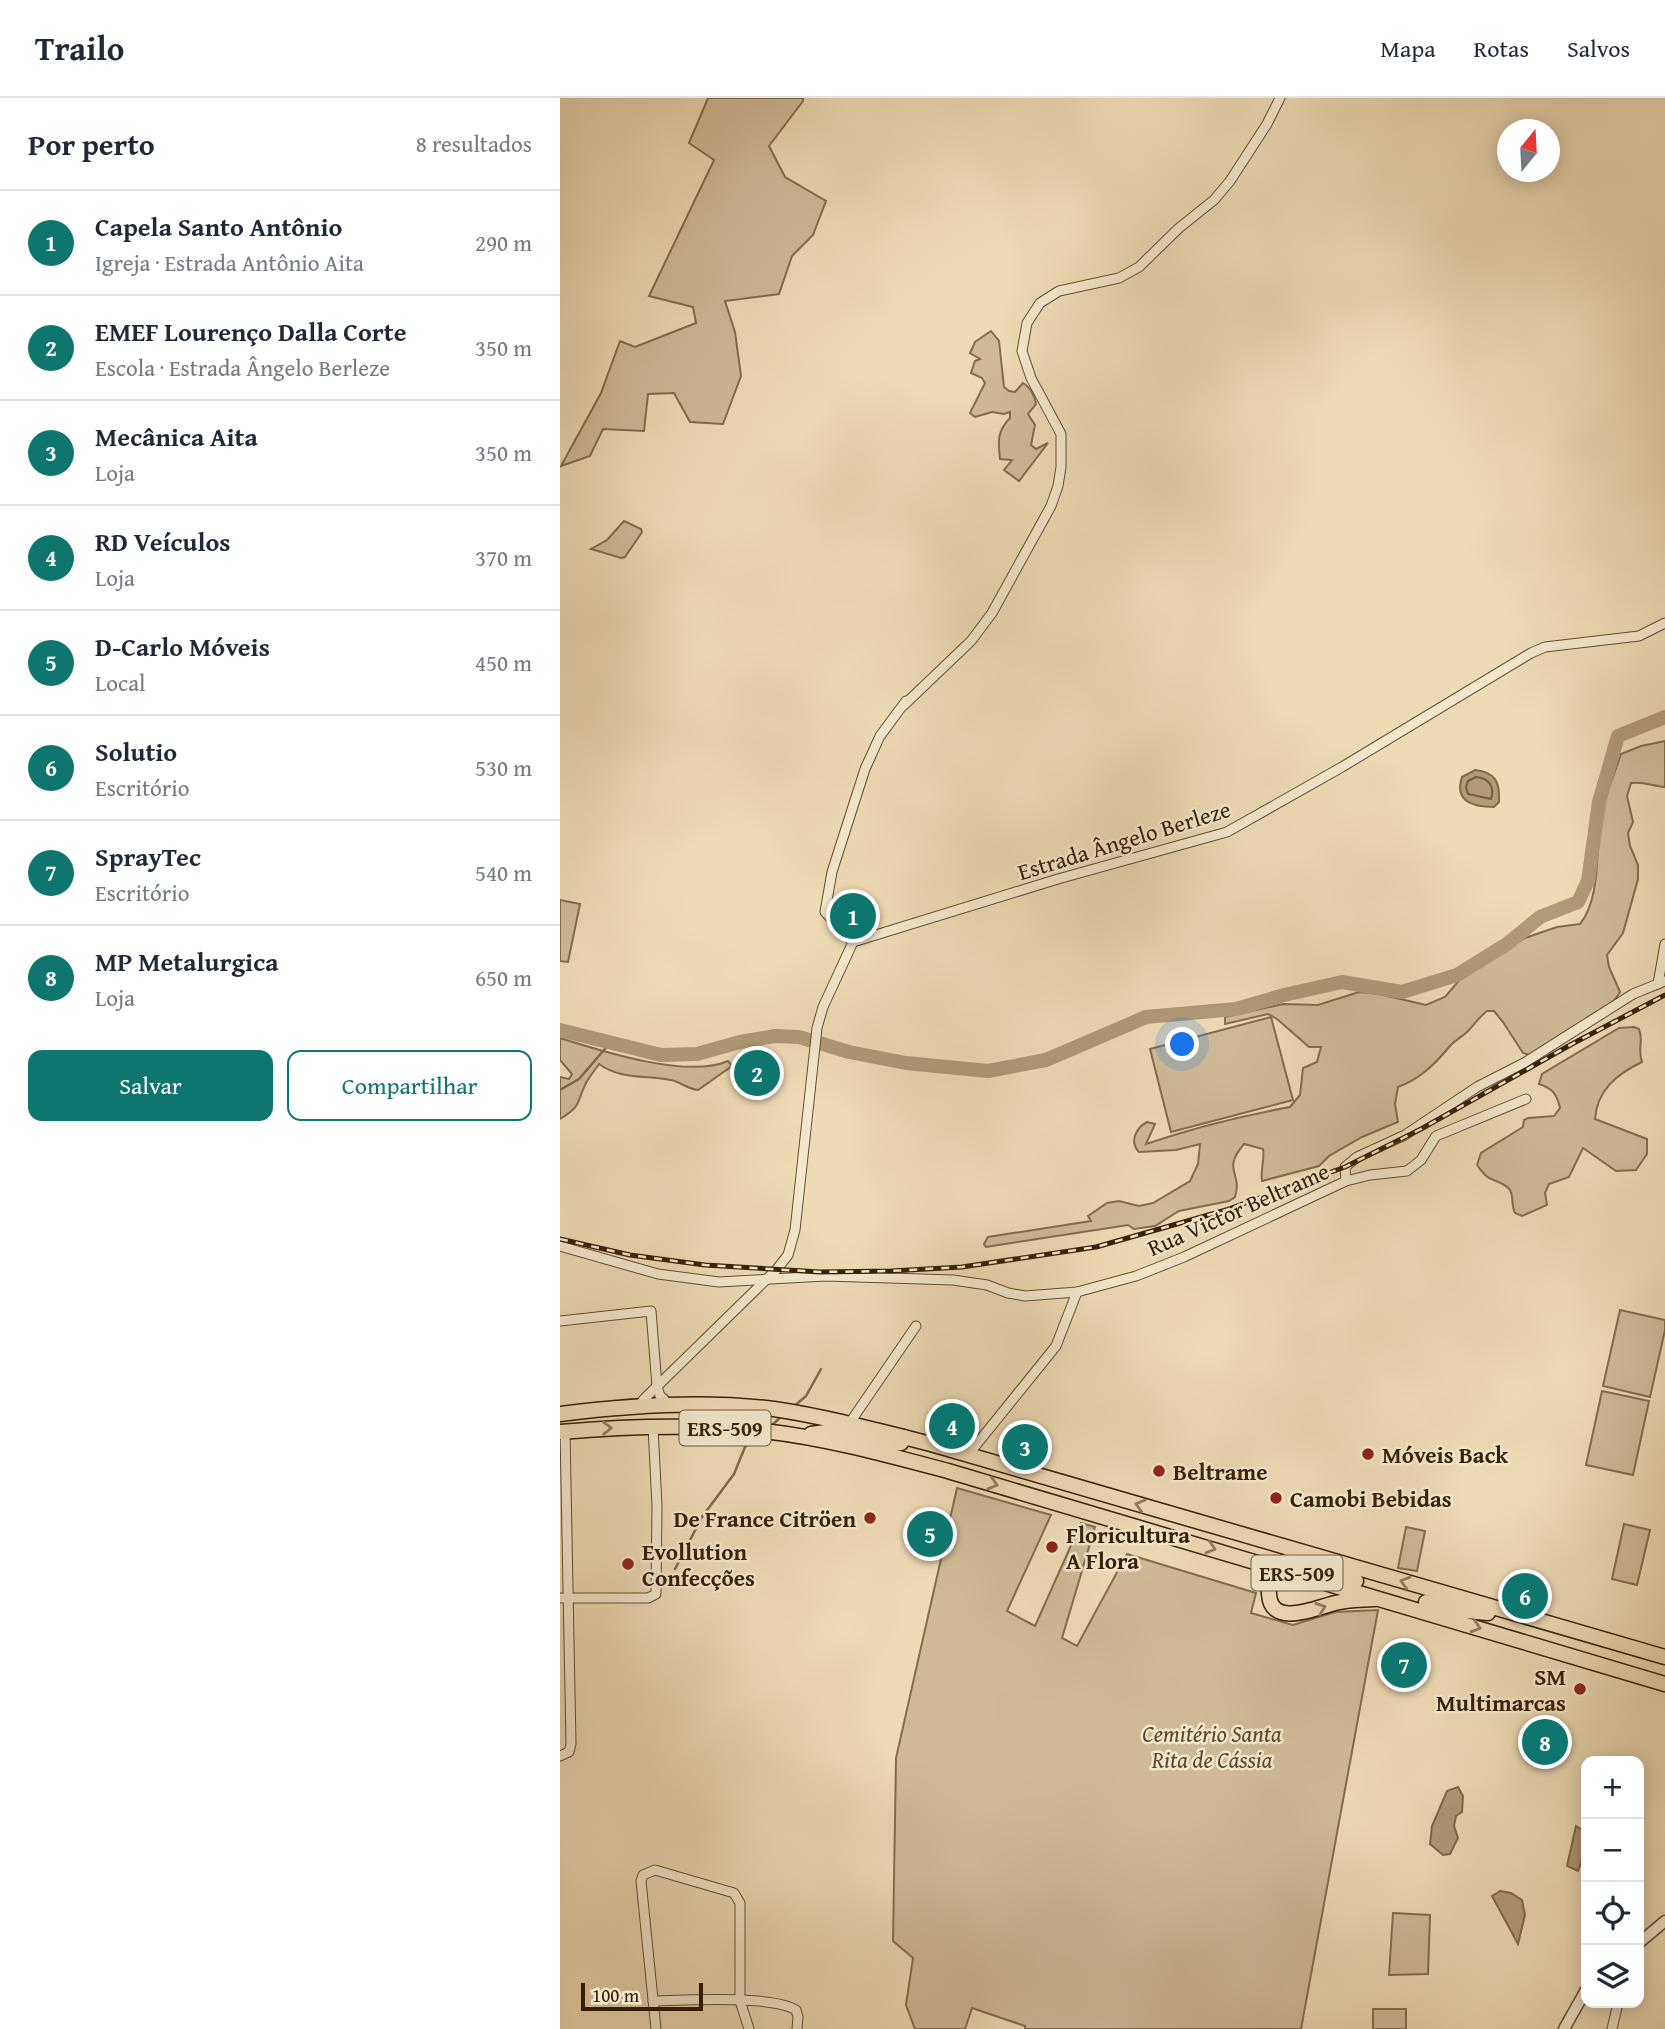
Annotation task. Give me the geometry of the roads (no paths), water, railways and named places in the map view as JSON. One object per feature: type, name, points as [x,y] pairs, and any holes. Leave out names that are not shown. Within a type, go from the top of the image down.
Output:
[{"type":"highway","name":"ERS-509","points":[[560,1406],[666,1396]]},
{"type":"highway","name":"ERS-509","points":[[560,1414],[666,1396],[772,1409],[849,1424],[968,1455],[1665,1657]]},
{"type":"highway","name":"ERS-509","points":[[562,1431],[714,1427],[796,1436],[906,1459],[1665,1684]]},
{"type":"highway","points":[[796,1436],[832,1432],[894,1444],[901,1443],[904,1437]]},
{"type":"highway","points":[[1382,1598],[1344,1601],[1306,1613],[1288,1613],[1274,1606],[1269,1595],[1274,1567],[1289,1560],[1438,1606],[1522,1616]]},
{"type":"street","points":[[666,1396],[674,1370],[788,1255],[795,1230],[817,1028],[823,1007],[853,942],[825,912],[832,872],[865,769],[880,736],[904,705],[971,641],[992,613],[1051,506],[1058,486],[1062,467],[1061,434],[1031,378],[1022,351],[1027,323],[1040,303],[1059,291],[1119,278],[1139,267],[1179,228],[1214,200],[1230,181],[1267,124],[1280,98]]},
{"type":"street","name":"Estrada Ângelo Berleze","points":[[853,942],[1058,879],[1227,832],[1342,767],[1531,653],[1545,648],[1639,636],[1665,624]]},
{"type":"street","points":[[1661,983],[1665,944]]},
{"type":"street","name":"Rua Victor Beltrame","points":[[560,1246],[658,1274],[719,1282],[826,1276],[940,1279],[987,1285],[1026,1296],[1077,1292],[1141,1274],[1346,1181],[1345,1167],[1357,1157],[1405,1135],[1459,1098],[1524,1063],[1633,993],[1661,983]]},
{"type":"street","points":[[1346,1181],[1407,1171],[1421,1160],[1436,1136],[1527,1099]]},
{"type":"street","points":[[968,1455],[1056,1346],[1077,1292]]},
{"type":"street","points":[[560,1321],[651,1311],[655,1366],[666,1396]]},
{"type":"street","points":[[849,1424],[916,1326]]},
{"type":"street","points":[[655,1366],[674,1370]]},
{"type":"street","points":[[564,1598],[648,1598],[656,1594],[657,1506],[653,1427]]},
{"type":"street","points":[[562,1431],[564,1598],[572,1744],[565,1754]]},
{"type":"street","points":[[656,2029],[641,1881],[643,1875],[655,1870],[734,1893],[737,1897],[740,1903],[740,2001],[749,2029]]},
{"type":"street","points":[[1644,1938],[1665,1921]]},
{"type":"street","points":[[1564,2029],[1581,1999]]},
{"type":"street","points":[[653,2001],[771,2002],[796,2010],[797,2029]]},
{"type":"street","points":[[1612,2029],[1617,2008]]},
{"type":"water","points":[[1475,770],[1488,773],[1495,780],[1499,789],[1499,802],[1494,807],[1472,804],[1463,797],[1460,785],[1462,777]]},
{"type":"water","points":[[1458,1787],[1463,1796],[1462,1812],[1456,1816],[1454,1826],[1458,1838],[1450,1854],[1443,1855],[1430,1844],[1432,1826],[1447,1791]]},
{"type":"water","points":[[1576,1826],[1581,1829],[1581,1862],[1578,1871],[1567,1866]]},
{"type":"water","points":[[1500,1891],[1511,1893],[1522,1900],[1525,1915],[1518,1944],[1492,1896]]},
{"type":"waterway","points":[[560,1030],[661,1055],[697,1054],[775,1036],[799,1037],[849,1052],[906,1063],[988,1071],[1046,1060],[1146,1017],[1236,1009],[1342,982],[1402,992],[1457,975],[1507,944],[1540,917],[1578,902],[1588,881],[1599,802],[1618,736],[1665,717]]},
{"type":"waterway","points":[[560,1090],[579,1079],[610,1043]]},
{"type":"waterway","points":[[792,1408],[806,1396],[821,1369]]},
{"type":"waterway","points":[[771,1426],[782,1416]]},
{"type":"waterway","points":[[675,1569],[702,1517],[734,1474],[745,1447],[757,1437]]},
{"type":"railway","points":[[560,1239],[630,1255],[705,1265],[820,1272],[962,1267],[1096,1247],[1226,1210],[1345,1167],[1421,1129],[1665,995]]},
{"type":"place","name":"Capela Santo Antônio","points":[[853,916]]},
{"type":"place","name":"EMEF Lourenço Dalla Corte","points":[[757,1073]]},
{"type":"place","name":"RD Veículos","points":[[952,1426]]},
{"type":"place","name":"Mecânica Aita","points":[[1025,1447]]},
{"type":"place","name":"Móveis Back","points":[[1368,1454]]},
{"type":"place","name":"Beltrame","points":[[1159,1471]]},
{"type":"place","name":"Camobi Bebidas","points":[[1276,1498]]},
{"type":"place","name":"De France Citröen","points":[[870,1518]]},
{"type":"place","name":"D-Carlo Móveis","points":[[930,1534]]},
{"type":"place","name":"Floricultura A Flora","points":[[1052,1547]]},
{"type":"place","name":"Evollution Confecções","points":[[628,1564]]},
{"type":"place","name":"Solutio","points":[[1525,1596]]},
{"type":"place","name":"SprayTec","points":[[1404,1665]]},
{"type":"place","name":"SM Multimarcas","points":[[1580,1689]]},
{"type":"place","name":"MP Metalurgica","points":[[1545,1742]]},
{"type":"park label","name":"Cemitério Santa Rita de Cássia","points":[[1212,1746]]}]
